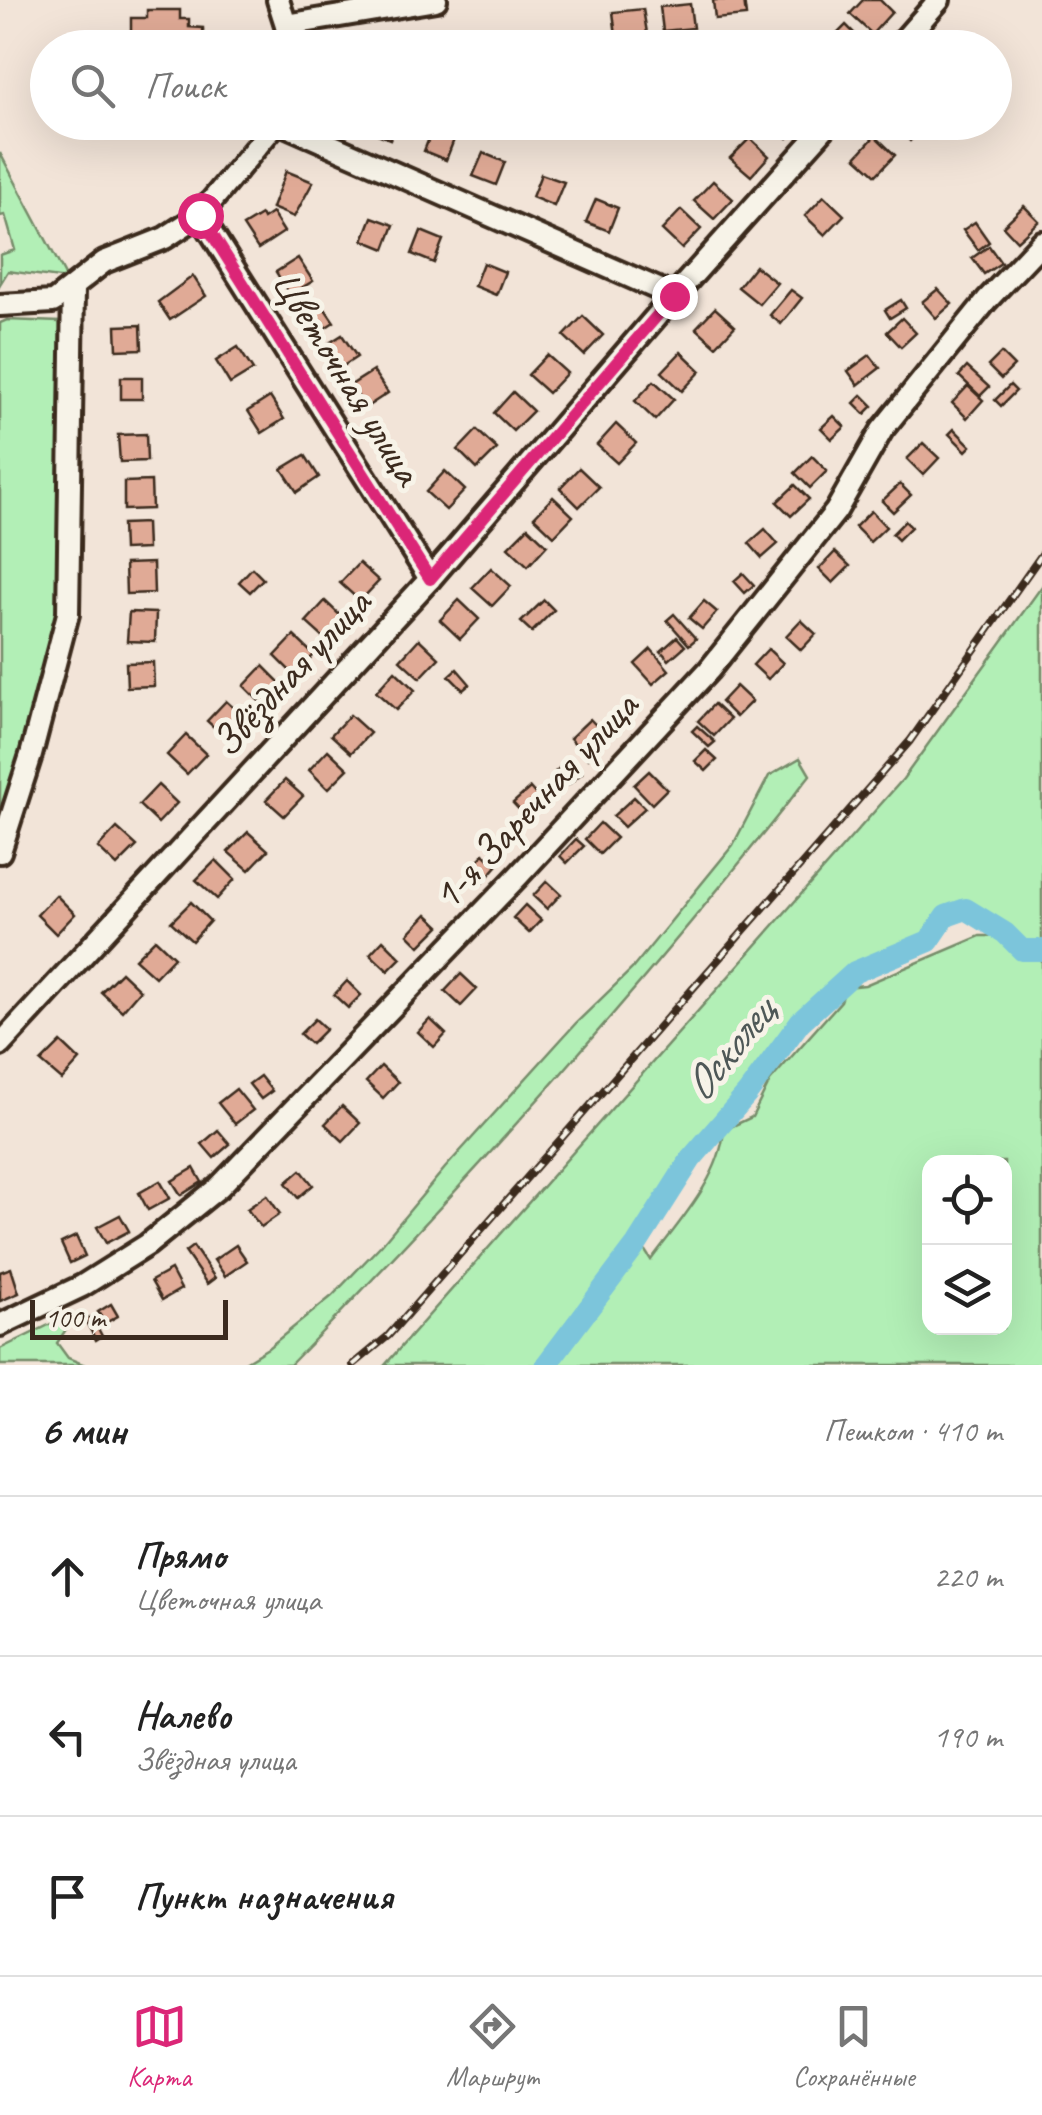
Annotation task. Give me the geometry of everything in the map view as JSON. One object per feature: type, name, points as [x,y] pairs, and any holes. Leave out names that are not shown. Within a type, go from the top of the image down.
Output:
[{"type":"street","points":[[278,0],[286,30]]},
{"type":"street","points":[[286,25],[436,0]]},
{"type":"street","points":[[913,30],[939,0]]},
{"type":"street","points":[[0,305],[53,302],[104,262],[165,238],[200,215],[263,140]]},
{"type":"street","points":[[319,140],[674,296]]},
{"type":"street","name":"Звёздная улица","points":[[0,1045],[430,579],[814,140]]},
{"type":"street","name":"Цветочная улица","points":[[200,215],[430,579]]},
{"type":"street","name":"1-я Заречная улица","points":[[0,1326],[82,1286],[147,1245],[220,1187],[709,670],[836,511],[882,430],[987,300],[1042,242]]},
{"type":"street","points":[[0,852],[31,755],[68,614],[73,289]]},
{"type":"green space","points":[[0,153],[67,279],[8,271],[0,284],[0,255],[15,250],[5,215],[0,216]]},
{"type":"green space","points":[[60,322],[68,542],[65,624],[0,849],[0,323]]},
{"type":"green space","points":[[1042,586],[1042,949],[1023,948],[1006,932],[966,907],[945,913],[927,938],[852,969],[797,1020],[744,1092],[686,1159],[633,1241],[541,1365],[385,1365],[903,779]]},
{"type":"green space","points":[[800,758],[810,775],[749,852],[623,1003],[426,1223],[290,1365],[240,1365],[268,1348],[332,1296],[381,1245],[576,1023],[632,969],[733,845],[769,776]]},
{"type":"green space","points":[[980,936],[1003,936],[1021,954],[1042,954],[1042,1365],[551,1365],[642,1246],[651,1260],[707,1182],[724,1130],[752,1117],[770,1081],[841,1001],[846,987],[865,985]]},
{"type":"green space","points":[[59,1320],[67,1328],[57,1343],[68,1358],[85,1365],[0,1365],[0,1349]]},
{"type":"building","points":[[713,0],[744,0],[746,16],[715,19]]},
{"type":"building","points":[[863,0],[880,0],[892,12],[876,30],[868,30],[850,14]]},
{"type":"building","points":[[690,4],[693,28],[663,30],[660,7]]},
{"type":"building","points":[[643,9],[646,30],[615,30],[613,12]]},
{"type":"building","points":[[147,10],[180,10],[180,19],[189,19],[189,27],[203,30],[131,30],[131,18],[147,18]]},
{"type":"building","points":[[428,140],[454,140],[446,160],[424,151]]},
{"type":"building","points":[[748,140],[769,156],[751,176],[730,158]]},
{"type":"building","points":[[871,140],[879,140],[895,155],[876,175],[856,157]]},
{"type":"building","points":[[483,153],[505,162],[496,185],[473,176]]},
{"type":"building","points":[[286,171],[313,182],[294,217],[272,208]]},
{"type":"building","points":[[541,174],[564,182],[554,206],[532,197]]},
{"type":"building","points":[[713,181],[733,199],[714,219],[694,201]]},
{"type":"building","points":[[824,196],[844,215],[825,235],[805,216]]},
{"type":"building","points":[[596,199],[618,208],[609,231],[586,222]]},
{"type":"building","points":[[1024,206],[1039,221],[1017,241],[1003,226]]},
{"type":"building","points":[[681,210],[701,229],[682,249],[662,230]]},
{"type":"building","points":[[272,213],[284,232],[258,249],[243,226]]},
{"type":"building","points":[[372,217],[394,225],[385,249],[363,240]]},
{"type":"building","points":[[975,222],[989,242],[978,250],[963,230]]},
{"type":"building","points":[[421,231],[443,240],[434,263],[412,254]]},
{"type":"building","points":[[989,246],[1001,263],[984,274],[972,258]]},
{"type":"building","points":[[298,258],[313,281],[290,295],[276,272]]},
{"type":"building","points":[[483,263],[505,272],[496,295],[474,286]]},
{"type":"building","points":[[755,266],[777,283],[759,304],[738,287]]},
{"type":"building","points":[[193,276],[206,296],[170,320],[158,302]]},
{"type":"building","points":[[938,289],[952,304],[936,318],[922,302]]},
{"type":"building","points":[[791,290],[802,298],[781,324],[770,315]]},
{"type":"building","points":[[319,300],[334,322],[311,337],[297,314]]},
{"type":"building","points":[[901,300],[906,308],[890,318],[885,310]]},
{"type":"building","points":[[715,308],[735,326],[716,346],[696,328]]},
{"type":"building","points":[[583,316],[603,335],[584,355],[564,336]]},
{"type":"building","points":[[902,318],[916,333],[901,347],[887,332]]},
{"type":"building","points":[[141,325],[142,349],[117,350],[116,326]]},
{"type":"building","points":[[342,335],[357,357],[334,372],[320,349]]},
{"type":"building","points":[[238,347],[253,370],[230,384],[216,361]]},
{"type":"building","points":[[681,352],[701,371],[682,391],[662,372]]},
{"type":"building","points":[[1001,353],[1014,366],[1001,379],[988,366]]},
{"type":"building","points":[[547,355],[567,373],[548,393],[528,375]]},
{"type":"building","points":[[870,355],[880,368],[858,385],[848,371]]},
{"type":"building","points":[[967,367],[989,387],[980,396],[959,376]]},
{"type":"building","points":[[373,371],[388,393],[365,408],[351,385]]},
{"type":"building","points":[[121,377],[142,377],[142,399],[121,399]]},
{"type":"building","points":[[654,381],[674,399],[655,420],[635,401]]},
{"type":"building","points":[[1010,385],[1016,391],[1001,406],[995,400]]},
{"type":"building","points":[[968,386],[983,400],[967,418],[952,403]]},
{"type":"building","points":[[513,392],[533,411],[513,431],[494,413]]},
{"type":"building","points":[[862,395],[873,406],[865,414],[854,403]]},
{"type":"building","points":[[270,397],[284,419],[262,433],[248,411]]},
{"type":"building","points":[[834,416],[845,427],[832,439],[821,428]]},
{"type":"building","points":[[616,424],[636,443],[617,463],[597,445]]},
{"type":"building","points":[[954,429],[971,446],[966,451],[949,434]]},
{"type":"building","points":[[477,430],[497,449],[477,469],[458,450]]},
{"type":"building","points":[[146,434],[147,461],[120,462],[118,435]]},
{"type":"building","points":[[923,443],[939,458],[923,475],[907,459]]},
{"type":"building","points":[[305,455],[319,477],[297,492],[282,469]]},
{"type":"building","points":[[812,456],[827,471],[810,488],[795,473]]},
{"type":"building","points":[[579,468],[599,487],[579,507],[560,488]]},
{"type":"building","points":[[445,471],[465,490],[446,510],[426,492]]},
{"type":"building","points":[[151,481],[152,509],[124,510],[124,482]]},
{"type":"building","points":[[900,484],[911,495],[893,512],[882,501]]},
{"type":"building","points":[[795,485],[809,499],[791,516],[777,502]]},
{"type":"building","points":[[553,497],[573,516],[554,536],[534,517]]},
{"type":"building","points":[[871,511],[886,527],[870,542],[855,527]]},
{"type":"building","points":[[905,521],[911,527],[898,540],[892,534]]},
{"type":"building","points":[[146,523],[147,549],[123,550],[122,524]]},
{"type":"building","points":[[528,527],[547,545],[528,566],[508,547]]},
{"type":"building","points":[[765,529],[778,544],[762,558],[749,543]]},
{"type":"building","points":[[835,552],[850,566],[833,583],[819,569]]},
{"type":"building","points":[[153,563],[154,593],[126,594],[125,564]]},
{"type":"building","points":[[359,563],[379,581],[360,601],[340,583]]},
{"type":"building","points":[[252,568],[263,579],[250,592],[239,582]]},
{"type":"building","points":[[491,568],[511,586],[492,606],[472,588]]},
{"type":"building","points":[[743,573],[754,585],[745,593],[734,581]]},
{"type":"building","points":[[459,600],[479,619],[460,639],[440,620]]},
{"type":"building","points":[[544,600],[554,610],[532,632],[521,622]]},
{"type":"building","points":[[325,601],[345,620],[326,640],[306,622]]},
{"type":"building","points":[[704,601],[717,612],[702,629],[689,618]]},
{"type":"building","points":[[129,612],[156,613],[155,642],[127,641]]},
{"type":"building","points":[[674,614],[696,639],[689,645],[667,620]]},
{"type":"building","points":[[801,620],[816,634],[801,650],[786,636]]},
{"type":"building","points":[[294,636],[314,655],[294,675],[275,656]]},
{"type":"building","points":[[677,637],[685,646],[669,660],[661,651]]},
{"type":"building","points":[[419,639],[439,658],[420,678],[400,660]]},
{"type":"building","points":[[651,649],[669,670],[653,684],[635,664]]},
{"type":"building","points":[[768,649],[783,663],[768,679],[753,665]]},
{"type":"building","points":[[153,662],[154,686],[127,687],[126,663]]},
{"type":"building","points":[[263,666],[282,685],[263,705],[244,686]]},
{"type":"building","points":[[457,669],[470,684],[463,690],[449,676]]},
{"type":"building","points":[[395,671],[415,690],[396,710],[376,692]]},
{"type":"building","points":[[736,686],[752,701],[736,717],[721,702]]},
{"type":"building","points":[[226,701],[246,719],[227,739],[207,721]]},
{"type":"building","points":[[714,704],[730,719],[714,736],[698,721]]},
{"type":"building","points":[[350,715],[370,733],[351,753],[331,735]]},
{"type":"building","points":[[590,719],[609,739],[588,758],[570,738]]},
{"type":"building","points":[[697,726],[715,742],[709,747],[692,731]]},
{"type":"building","points":[[186,735],[206,754],[187,774],[167,755]]},
{"type":"building","points":[[328,750],[348,769],[328,789],[309,770]]},
{"type":"building","points":[[706,750],[717,760],[706,771],[695,761]]},
{"type":"building","points":[[569,759],[582,773],[568,785],[556,771]]},
{"type":"building","points":[[649,771],[667,789],[652,804],[634,785]]},
{"type":"building","points":[[285,780],[303,796],[284,816],[266,800]]},
{"type":"building","points":[[158,785],[177,803],[158,823],[139,805]]},
{"type":"building","points":[[530,788],[544,804],[528,819],[513,803]]},
{"type":"building","points":[[634,797],[645,808],[624,827],[613,816]]},
{"type":"building","points":[[600,823],[616,838],[600,854],[585,839]]},
{"type":"building","points":[[117,828],[137,846],[117,866],[98,848]]},
{"type":"building","points":[[248,832],[268,850],[249,870],[228,852]]},
{"type":"building","points":[[576,839],[584,846],[567,863],[560,856]]},
{"type":"building","points":[[484,854],[497,866],[482,883],[468,870]]},
{"type":"building","points":[[216,860],[235,879],[217,899],[196,880]]},
{"type":"building","points":[[547,881],[561,894],[547,909],[533,896]]},
{"type":"building","points":[[56,895],[75,914],[56,934],[37,915]]},
{"type":"building","points":[[191,902],[210,921],[192,941],[171,922]]},
{"type":"building","points":[[525,905],[541,920],[529,933],[513,918]]},
{"type":"building","points":[[427,914],[440,926],[420,946],[408,934]]},
{"type":"building","points":[[155,939],[174,957],[155,977],[135,959]]},
{"type":"building","points":[[383,940],[401,958],[388,971],[370,954]]},
{"type":"building","points":[[121,972],[140,990],[122,1011],[101,992]]},
{"type":"building","points":[[461,974],[477,989],[461,1006],[445,991]]},
{"type":"building","points":[[347,981],[361,995],[348,1008],[334,995]]},
{"type":"building","points":[[315,1019],[326,1029],[311,1044],[300,1034]]},
{"type":"building","points":[[430,1019],[446,1034],[434,1047],[418,1032]]},
{"type":"building","points":[[61,1042],[80,1060],[62,1080],[41,1062]]},
{"type":"building","points":[[381,1066],[398,1082],[383,1098],[366,1082]]},
{"type":"building","points":[[260,1076],[272,1091],[261,1099],[249,1084]]},
{"type":"building","points":[[236,1089],[253,1110],[235,1124],[218,1103]]},
{"type":"building","points":[[342,1106],[360,1123],[343,1141],[325,1124]]},
{"type":"building","points":[[218,1130],[230,1144],[214,1158],[202,1144]]},
{"type":"building","points":[[194,1168],[202,1182],[181,1195],[172,1181]]},
{"type":"building","points":[[301,1170],[313,1185],[298,1198],[286,1183]]},
{"type":"building","points":[[160,1181],[170,1198],[148,1210],[139,1193]]},
{"type":"building","points":[[267,1195],[280,1214],[261,1227],[247,1209]]},
{"type":"building","points":[[120,1215],[129,1231],[106,1243],[97,1227]]},
{"type":"building","points":[[76,1236],[85,1256],[70,1263],[61,1243]]},
{"type":"building","points":[[236,1245],[247,1261],[225,1276],[214,1260]]},
{"type":"building","points":[[193,1246],[215,1278],[207,1284],[185,1252]]},
{"type":"building","points":[[11,1268],[19,1293],[0,1301],[0,1272]]},
{"type":"building","points":[[171,1270],[181,1289],[162,1300],[151,1281]]},
{"type":"building","points":[[111,1304],[118,1316],[105,1323],[98,1312]]},
{"type":"building","points":[[92,1317],[102,1336],[96,1340],[85,1320]]},
{"type":"waterway","name":"Осколец","points":[[546,1365],[637,1244],[691,1159],[747,1094],[800,1022],[855,972],[929,941],[946,916],[966,909],[1005,933],[1022,950],[1042,950]]},
{"type":"railway","points":[[353,1365],[388,1336],[910,741],[1042,554]]},
{"type":"route","points":[[200,215],[430,579],[674,296]]}]
